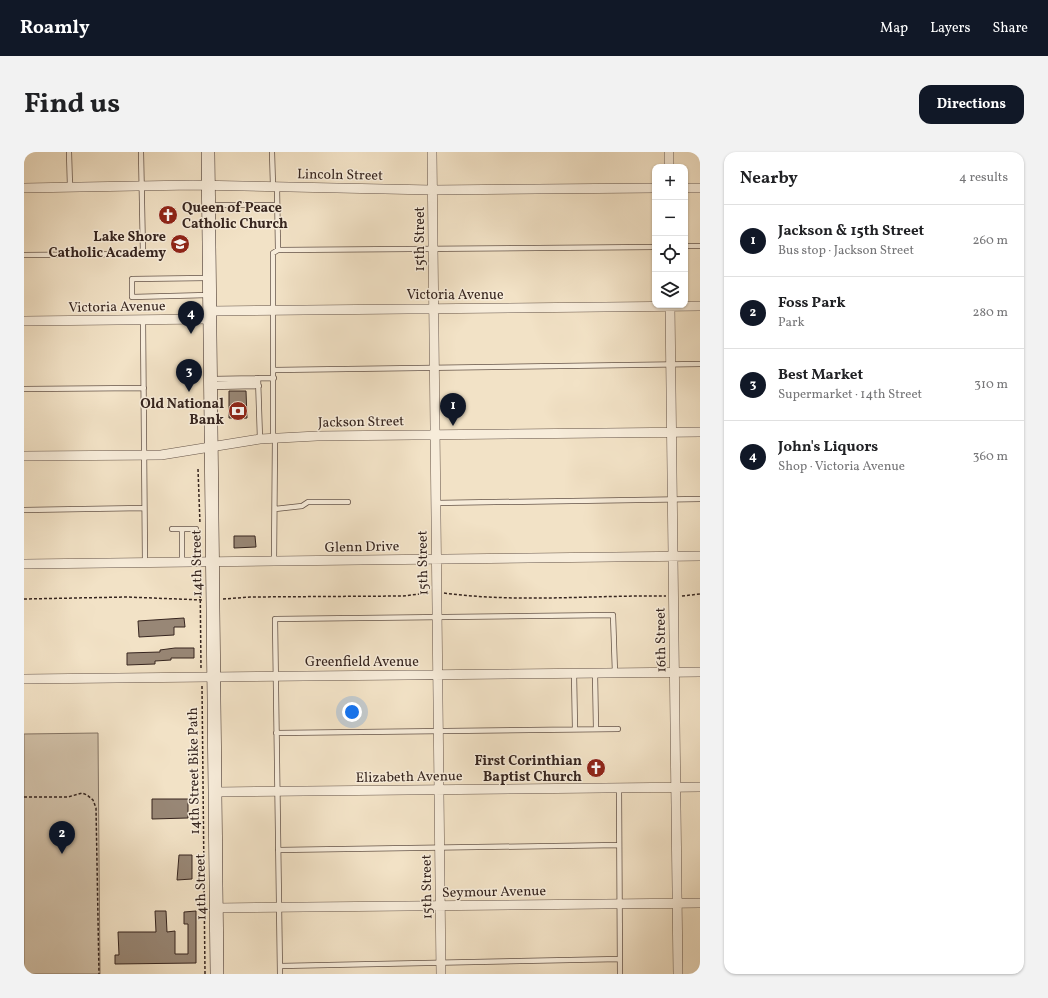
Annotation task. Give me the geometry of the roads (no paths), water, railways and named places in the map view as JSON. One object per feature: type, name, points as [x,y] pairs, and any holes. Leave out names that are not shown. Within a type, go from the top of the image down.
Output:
[{"type":"street","name":"14th Street","points":[[208,152],[212,562],[208,677],[215,792],[217,974]]},
{"type":"street","name":"15th Street","points":[[432,152],[441,974]]},
{"type":"street","points":[[669,152],[669,164]]},
{"type":"street","name":"Lincoln Street","points":[[24,188],[208,186],[432,190],[652,188]]},
{"type":"street","points":[[688,188],[700,188]]},
{"type":"street","name":"Victoria Avenue","points":[[24,321],[143,320],[273,309],[652,306]]},
{"type":"street","name":"Victoria Avenue","points":[[688,306],[700,306]]},
{"type":"street","name":"16th Street","points":[[670,308],[678,974]]},
{"type":"street","name":"Jackson Street","points":[[24,456],[144,456],[176,454],[260,439],[274,438],[700,432]]},
{"type":"street","name":"Glenn Drive","points":[[24,564],[700,556]]},
{"type":"street","name":"Greenfield Avenue","points":[[24,679],[700,672]]},
{"type":"street","name":"Elizabeth Avenue","points":[[215,792],[700,787]]},
{"type":"street","name":"Seymour Avenue","points":[[216,908],[700,903]]},
{"type":"lane","points":[[69,152],[70,187]]},
{"type":"lane","points":[[24,255],[142,254],[141,152]]},
{"type":"lane","points":[[272,152],[277,205],[278,250]]},
{"type":"lane","points":[[209,205],[277,205]]},
{"type":"lane","points":[[274,561],[273,253],[278,250],[433,250],[652,246]]},
{"type":"lane","points":[[688,246],[700,246]]},
{"type":"lane","points":[[210,278],[132,279],[132,297],[210,295]]},
{"type":"lane","points":[[143,320],[144,508],[146,563]]},
{"type":"lane","points":[[274,370],[700,364]]},
{"type":"lane","points":[[211,383],[259,382],[274,378]]},
{"type":"lane","points":[[211,383],[259,382]]},
{"type":"lane","points":[[259,382],[260,439]]},
{"type":"lane","points":[[24,389],[144,388]]},
{"type":"lane","points":[[435,503],[700,499]]},
{"type":"lane","points":[[275,509],[302,506],[308,502],[348,502]]},
{"type":"lane","points":[[24,510],[144,508]]},
{"type":"lane","points":[[172,529],[196,529]]},
{"type":"lane","points":[[182,529],[182,563]]},
{"type":"lane","points":[[280,974],[275,619],[613,615],[615,673]]},
{"type":"lane","points":[[574,673],[575,729]]},
{"type":"lane","points":[[595,673],[596,729]]},
{"type":"lane","points":[[276,733],[618,729]]},
{"type":"lane","points":[[619,788],[620,974]]},
{"type":"lane","points":[[278,850],[619,845]]},
{"type":"lane","points":[[280,966],[620,959]]},
{"type":"place","name":"Queen of Peace Catholic Church","points":[[168,215]]},
{"type":"place","name":"Lake Shore Catholic Academy","points":[[180,244]]},
{"type":"place","name":"John's Liquors","points":[[191,334]]},
{"type":"place","name":"Best Market","points":[[189,392]]},
{"type":"place","name":"Old National Bank","points":[[238,411]]},
{"type":"place","name":"Jackson & 15th Street","points":[[453,426]]},
{"type":"place","name":"First Corinthian Baptist Church","points":[[596,768]]},
{"type":"place","name":"Foss Park","points":[[62,854]]}]
